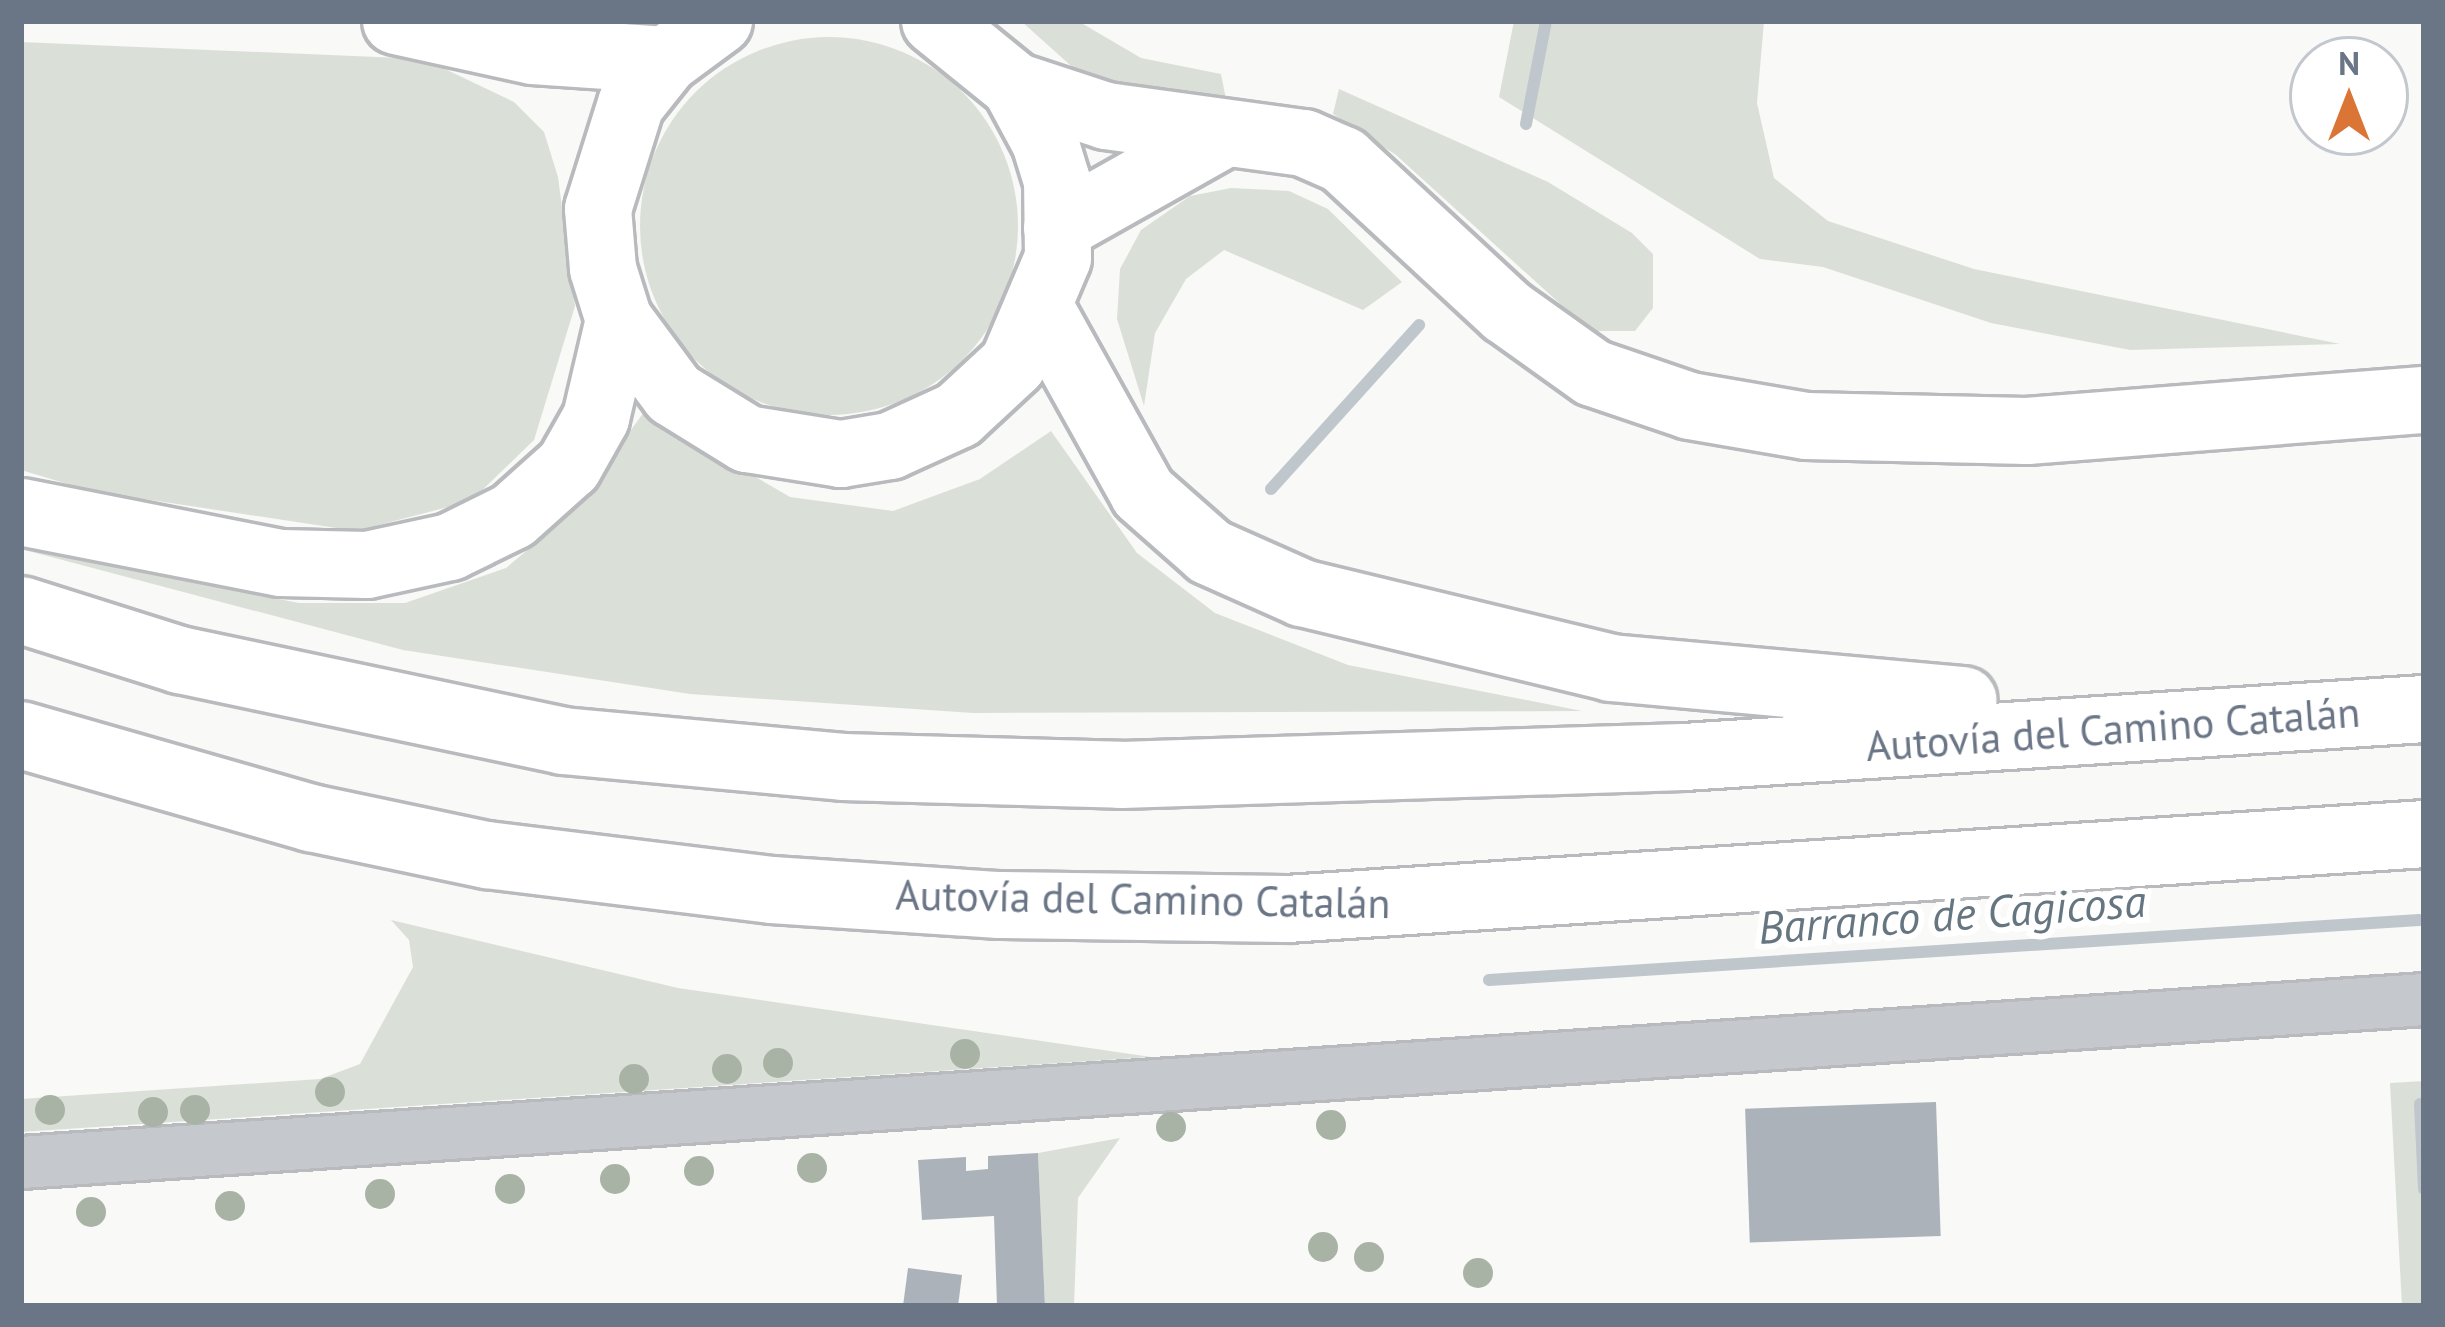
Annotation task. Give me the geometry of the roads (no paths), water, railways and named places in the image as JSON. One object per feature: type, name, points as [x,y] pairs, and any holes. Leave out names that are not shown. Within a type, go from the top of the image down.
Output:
[{"type":"highway","points":[[396,21],[533,51],[666,60]]},
{"type":"highway","points":[[719,21],[666,60],[610,151],[598,209],[619,320],[642,359],[710,422],[791,451],[842,454],[890,446],[958,415],[1013,364],[1042,313],[1057,228],[1046,142],[1015,86]]},
{"type":"highway","points":[[935,21],[1015,86],[1106,116],[1220,136],[1304,143],[1342,160],[1506,311],[1593,373],[1690,406],[1806,425],[2027,431],[2424,400]]},
{"type":"highway","points":[[533,51],[610,151]]},
{"type":"highway","points":[[1057,228],[1220,136]]},
{"type":"highway","points":[[1042,313],[1143,494],[1210,552],[1414,626],[1611,668],[1908,701],[2424,691]]},
{"type":"highway","points":[[21,512],[281,562],[367,565],[450,548],[513,517],[569,466],[596,418],[619,320]]},
{"type":"highway","name":"Autovía del Camino Catalán","points":[[21,610],[180,660],[563,741],[843,767],[1121,775],[1660,758],[2424,709]]},
{"type":"highway","name":"Autovía del Camino Catalán","points":[[21,735],[311,818],[487,855],[772,890],[1287,909],[2424,834]]},
{"type":"highway","points":[[21,766],[301,828],[487,855]]},
{"type":"street","points":[[21,1162],[2424,999]]},
{"type":"waterway","name":"Barranco de Cagicosa","points":[[1526,124],[1546,21]]},
{"type":"waterway","name":"Barranco de Cagicosa","points":[[1271,489],[1419,325]]},
{"type":"waterway","name":"Barranco de Cagicosa","points":[[1489,980],[2419,920]]},
{"type":"waterway","name":"Barranco de Cagicosa","points":[[2420,1104],[2424,1189]]}]
